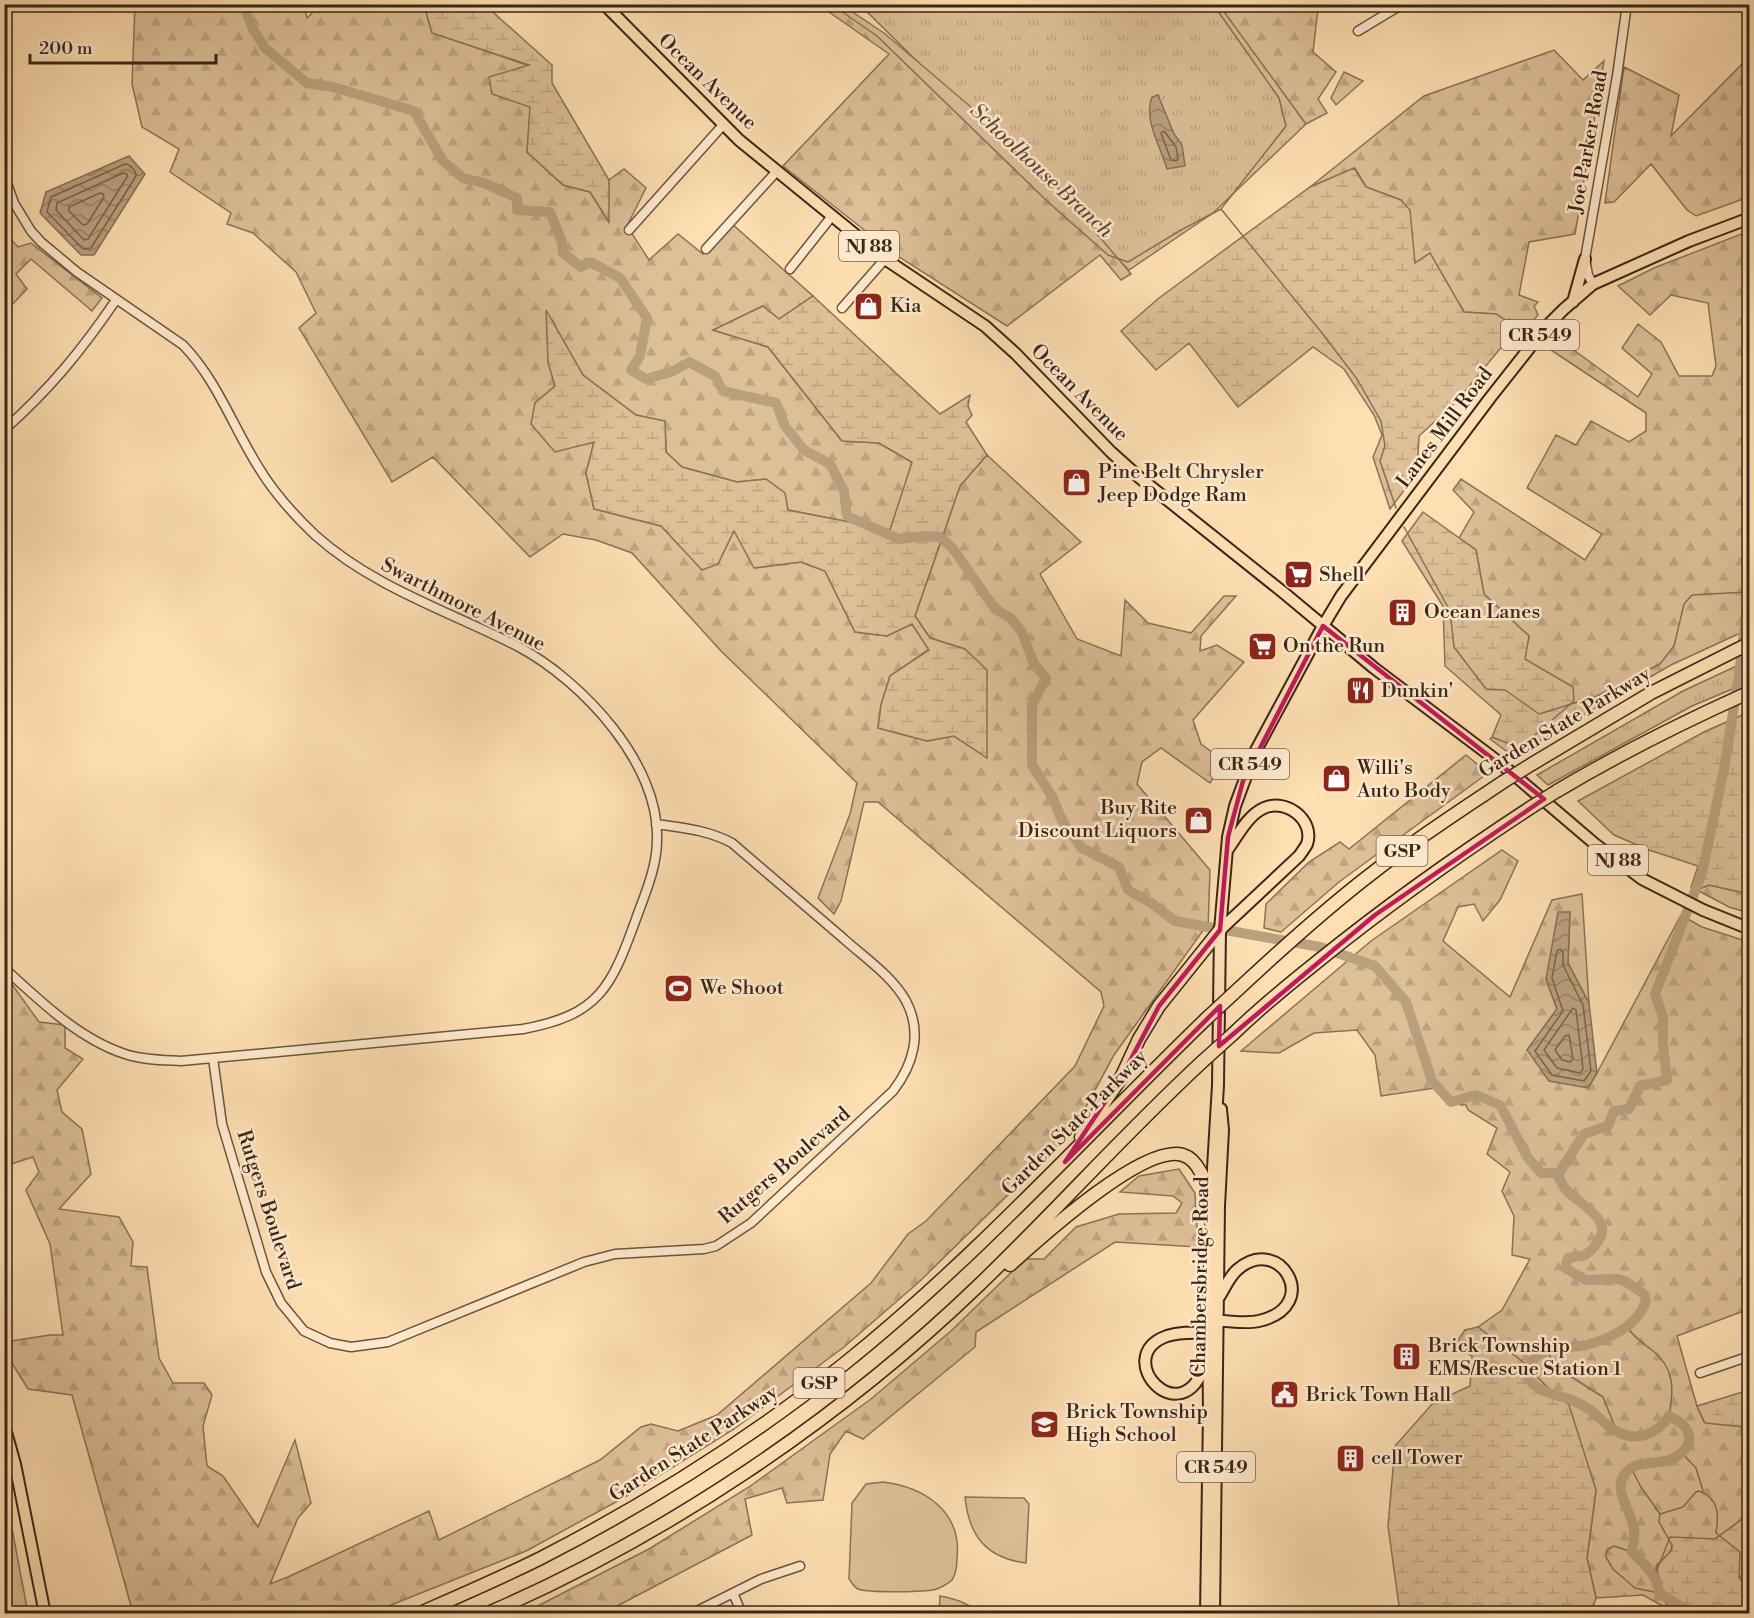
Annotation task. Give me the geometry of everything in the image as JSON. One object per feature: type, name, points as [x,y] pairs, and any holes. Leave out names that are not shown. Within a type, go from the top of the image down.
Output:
[{"type":"highway","name":"Garden State Parkway","points":[[418,1614],[539,1559],[586,1534],[649,1499],[739,1442],[836,1370],[907,1310],[1010,1216],[1206,1019],[1307,927],[1393,857],[1532,764],[1651,693],[1749,643]]},
{"type":"highway","name":"GSP","points":[[486,1614],[578,1570],[628,1542],[750,1469],[841,1403],[888,1366],[979,1285],[1137,1123],[1233,1034],[1317,962],[1436,871],[1533,806],[1630,749],[1749,692]]},
{"type":"highway","points":[[1065,1162],[1121,1078],[1139,1039],[1159,1006],[1218,935]]},
{"type":"highway","points":[[979,1285],[994,1280],[1056,1223],[1132,1169],[1155,1159],[1169,1155],[1183,1155],[1193,1162],[1202,1175],[1212,1206]]},
{"type":"main road","name":"Ocean Avenue","points":[[604,4],[723,125],[885,258],[985,326],[1140,478],[1387,678],[1500,763],[1595,844],[1642,879],[1682,901],[1749,929]]},
{"type":"main road","name":"Lanes Mill Road","points":[[1323,626],[1341,596],[1376,549],[1546,327],[1593,284],[1689,241],[1749,218]]},
{"type":"main road","points":[[1573,302],[1586,259]]},
{"type":"main road","name":"Chambersbridge Road","points":[[1214,1614],[1212,1206],[1218,1085],[1218,935],[1228,837],[1235,806],[1255,752],[1323,626]]},
{"type":"main road","points":[[1218,935],[1299,856],[1308,837],[1306,826],[1296,812],[1290,808],[1273,805],[1255,813],[1228,850]]},
{"type":"main road","name":"Chambersbridge Road","points":[[1213,1320],[1219,1297],[1219,1206],[1223,1130],[1218,1085]]},
{"type":"main road","points":[[1213,1320],[1257,1321],[1272,1316],[1283,1309],[1292,1297],[1293,1285],[1283,1268],[1277,1263],[1262,1259],[1248,1263],[1236,1271],[1219,1297]]},
{"type":"main road","points":[[1209,1351],[1199,1380],[1184,1392],[1163,1391],[1152,1382],[1145,1368],[1148,1354],[1153,1345],[1160,1340],[1181,1333],[1213,1333]]},
{"type":"main road","name":"Chambersbridge Road","points":[[1206,1614],[1209,1351],[1213,1333]]},
{"type":"main road","points":[[4,1425],[15,1464],[45,1614]]},
{"type":"street","points":[[1358,31],[1396,8],[1407,4]]},
{"type":"street","name":"Joe Parker Road","points":[[1593,284],[1588,275],[1586,259],[1627,4]]},
{"type":"street","points":[[629,230],[723,125]]},
{"type":"street","points":[[706,249],[777,171]]},
{"type":"street","name":"Swarthmore Avenue","points":[[4,175],[14,203],[31,231],[56,255],[116,300],[178,341],[195,358],[215,386],[267,480],[296,517],[327,546],[380,582],[520,648],[575,688],[622,740],[636,760],[652,796],[658,840],[646,892],[620,965],[601,993],[569,1017],[550,1024],[523,1029],[181,1061],[155,1059],[127,1055],[108,1047],[62,1018],[4,968]]},
{"type":"street","points":[[790,269],[832,216]]},
{"type":"street","points":[[842,308],[885,258]]},
{"type":"street","points":[[4,430],[60,376],[116,300]]},
{"type":"street","name":"Rutgers Boulevard","points":[[213,1058],[222,1124],[266,1272],[288,1314],[304,1331],[330,1343],[351,1347],[388,1342],[574,1266],[615,1254],[704,1249],[716,1246],[751,1223],[892,1091],[909,1067],[914,1051],[914,1029],[906,1001],[884,974],[732,843],[705,831],[656,825]]},
{"type":"street","points":[[1700,1373],[1749,1356]]},
{"type":"street","points":[[691,1614],[761,1579],[800,1566]]},
{"type":"street","points":[[733,1593],[742,1614]]},
{"type":"highlighted area","points":[[1323,626],[1544,799],[1375,915],[1219,1046],[1220,1006],[1065,1162],[1121,1078],[1159,1006],[1220,930],[1228,837],[1243,781]]},
{"type":"green space","points":[[135,5],[304,5],[307,18],[320,5],[424,5],[432,33],[530,66],[531,107],[527,152],[563,185],[590,192],[608,221],[609,180],[624,169],[646,188],[627,226],[649,260],[678,234],[703,254],[731,223],[813,296],[779,319],[763,306],[713,330],[768,347],[842,441],[879,443],[913,463],[890,530],[788,510],[766,479],[737,482],[682,467],[666,452],[665,421],[636,415],[583,375],[547,312],[548,362],[555,386],[535,403],[594,442],[586,473],[594,509],[661,526],[702,569],[718,564],[734,530],[755,568],[801,562],[825,571],[855,632],[887,636],[912,624],[929,649],[890,676],[881,705],[878,728],[927,741],[954,736],[986,757],[965,649],[930,638],[915,616],[960,486],[987,455],[1081,542],[1040,574],[1077,639],[1121,656],[1125,600],[1148,623],[1191,633],[1224,596],[1236,596],[1201,636],[1200,651],[1217,645],[1244,662],[1193,720],[1201,744],[1224,761],[1210,783],[1161,748],[1142,762],[1137,784],[1210,870],[1208,930],[1204,929],[1114,1055],[1079,1120],[1081,1123],[919,1282],[844,1347],[734,1429],[625,1497],[526,1551],[371,1613],[133,1613],[72,1395],[28,1389],[5,1352],[5,1342],[63,1335],[50,1244],[26,1190],[39,1172],[33,1157],[5,1166],[4,973],[39,1022],[65,1025],[65,1048],[83,1059],[57,1090],[62,1112],[82,1129],[91,1174],[59,1209],[119,1217],[133,1242],[131,1266],[147,1267],[159,1358],[173,1383],[204,1383],[212,1395],[203,1426],[207,1466],[223,1476],[258,1527],[295,1440],[311,1503],[298,1518],[270,1584],[429,1511],[439,1540],[600,1460],[641,1427],[651,1424],[678,1431],[717,1415],[871,1283],[908,1234],[926,1221],[1075,1066],[1104,1006],[1101,992],[878,802],[864,802],[841,901],[834,914],[818,898],[850,814],[857,783],[721,651],[632,553],[596,540],[563,534],[530,557],[433,457],[392,482],[299,328],[316,313],[296,272],[253,233],[227,224],[231,213],[170,172],[179,149],[142,127],[132,84]]},
{"type":"green space","points":[[424,5],[485,5],[552,65],[552,83],[609,180],[609,222],[590,192],[563,185],[527,152],[530,107],[492,94],[489,77],[529,65],[432,33]]},
{"type":"green space","points":[[819,5],[842,5],[884,33],[1039,165],[1131,274],[1121,280],[1100,255],[1007,326],[896,255],[783,166],[889,54]]},
{"type":"green space","points":[[860,5],[1221,5],[1306,124],[1213,213],[1129,270]]},
{"type":"green space","points":[[1219,5],[1324,5],[1318,9],[1313,52],[1336,72],[1318,99],[1327,113],[1306,124]]},
{"type":"green space","points":[[1749,47],[1749,197],[1696,216],[1687,210],[1651,164],[1614,202],[1605,203],[1624,67],[1679,95],[1671,136],[1743,63]]},
{"type":"green space","points":[[1554,50],[1583,80],[1604,61],[1575,234],[1529,242],[1519,295],[1538,302],[1534,306],[1538,315],[1524,332],[1496,314],[1464,312],[1430,253],[1415,263],[1401,200],[1366,187],[1355,168],[1310,187],[1424,96]]},
{"type":"green space","points":[[1344,72],[1363,81],[1336,105],[1331,98]]},
{"type":"green space","points":[[1354,168],[1366,187],[1401,200],[1410,210],[1415,263],[1430,253],[1464,312],[1496,314],[1517,328],[1458,400],[1419,436],[1417,473],[1390,509],[1373,457],[1382,435],[1374,415],[1344,369],[1313,347],[1238,407],[1189,343],[1156,370],[1121,331],[1159,298],[1310,187]]},
{"type":"green space","points":[[1749,231],[1749,629],[1671,665],[1513,756],[1490,739],[1492,737],[1520,747],[1524,659],[1529,636],[1484,594],[1476,550],[1459,538],[1474,512],[1453,490],[1461,479],[1585,560],[1602,534],[1527,488],[1556,435],[1576,445],[1591,421],[1629,442],[1646,431],[1646,413],[1548,348],[1556,337],[1638,397],[1652,374],[1622,348],[1638,324],[1661,342],[1679,376],[1712,376],[1716,366],[1708,303],[1671,295],[1650,315],[1618,286],[1654,268]]},
{"type":"green space","points":[[5,233],[18,247],[31,243],[102,298],[92,311],[31,259],[16,274],[27,289],[5,312]]},
{"type":"green space","points":[[813,296],[940,414],[970,395],[968,406],[972,415],[966,422],[987,455],[960,486],[915,616],[930,638],[965,649],[987,670],[987,758],[954,736],[927,741],[878,728],[881,705],[890,676],[929,650],[912,624],[887,636],[855,632],[825,571],[801,562],[754,568],[734,531],[718,564],[702,570],[661,526],[594,509],[586,473],[594,442],[555,452],[531,424],[535,403],[555,386],[548,362],[546,310],[583,375],[636,415],[665,421],[666,452],[682,467],[737,482],[766,479],[785,493],[788,510],[890,530],[912,462],[879,443],[842,441],[768,347],[713,330],[763,306],[779,319]]},
{"type":"green space","points":[[1423,512],[1476,550],[1484,594],[1529,636],[1525,659],[1573,687],[1574,701],[1520,748],[1492,737],[1501,715],[1445,666],[1443,606],[1402,541]]},
{"type":"green space","points":[[1747,661],[1749,682],[1692,706],[1548,785],[1537,775],[1683,691]]},
{"type":"green space","points":[[1749,712],[1749,894],[1709,885],[1697,890],[1691,887],[1698,866],[1649,850],[1614,835],[1578,801],[1704,732]]},
{"type":"green space","points":[[1466,755],[1488,773],[1339,882],[1281,932],[1264,928],[1266,904],[1309,862],[1340,842],[1349,849]]},
{"type":"green space","points":[[1502,850],[1518,861],[1500,900],[1483,921],[1474,904],[1458,907],[1443,941],[1510,997],[1552,900],[1582,894],[1589,1003],[1568,963],[1570,912],[1546,979],[1557,1009],[1527,1050],[1588,1088],[1681,915],[1702,927],[1749,942],[1750,1158],[1742,1163],[1749,1181],[1749,1309],[1677,1336],[1697,1406],[1704,1422],[1745,1427],[1749,1437],[1749,1514],[1715,1539],[1657,1570],[1668,1609],[1643,1595],[1596,1598],[1587,1558],[1596,1490],[1544,1384],[1523,1362],[1478,1327],[1502,1310],[1530,1259],[1512,1255],[1514,1216],[1502,1191],[1510,1172],[1487,1154],[1497,1128],[1468,1110],[1466,1105],[1461,1105],[1435,1088],[1381,1096],[1375,1055],[1357,1030],[1314,1033],[1279,1053],[1241,1051],[1371,941]]},
{"type":"green space","points":[[1709,885],[1749,894],[1749,913],[1729,907],[1697,890]]},
{"type":"green space","points":[[1179,1169],[1195,1193],[1198,1247],[1115,1242],[976,1332],[975,1347],[863,1439],[846,1431],[830,1454],[823,1500],[787,1503],[782,1488],[745,1499],[752,1535],[604,1613],[522,1614],[649,1549],[749,1487],[871,1399],[951,1331],[1025,1259],[1044,1259],[1076,1227],[1119,1214],[1176,1213],[1182,1203],[1173,1196],[1120,1192],[1139,1176]]},
{"type":"green space","points":[[1478,1327],[1523,1362],[1569,1405],[1596,1490],[1587,1558],[1596,1598],[1591,1613],[1400,1613],[1388,1526],[1395,1446],[1433,1403],[1470,1386],[1472,1356],[1454,1346],[1465,1330]]},
{"type":"green space","points":[[1749,1390],[1749,1437],[1745,1427],[1705,1423],[1697,1406]]},
{"type":"green space","points":[[883,1482],[913,1489],[937,1504],[947,1515],[957,1541],[957,1558],[953,1578],[945,1585],[926,1591],[872,1591],[858,1589],[849,1579],[852,1503],[866,1484]]},
{"type":"green space","points":[[5,1492],[28,1613],[5,1613]]},
{"type":"green space","points":[[965,1497],[1024,1498],[1029,1504],[1026,1563],[1000,1556],[982,1543],[971,1523]]},
{"type":"green space","points":[[1749,1514],[1749,1613],[1676,1613],[1668,1609],[1657,1570],[1670,1537],[1715,1539]]},
{"type":"green space","points":[[940,1596],[970,1606],[978,1613],[939,1613]]},
{"type":"water","points":[[1158,95],[1174,134],[1182,145],[1185,166],[1167,169],[1151,124],[1152,97]]},
{"type":"water","points":[[129,156],[145,174],[94,255],[81,255],[40,213],[46,192]]},
{"type":"water","points":[[1558,912],[1570,912],[1568,963],[1589,1003],[1597,1073],[1588,1088],[1549,1081],[1527,1050],[1557,1009],[1546,979]]},
{"type":"waterway","points":[[243,4],[253,29],[265,48],[307,83],[333,87],[414,111],[443,161],[463,178],[484,183],[517,198],[517,210],[550,212],[562,242],[563,253],[581,267],[590,262],[620,278],[647,318],[640,356],[631,370],[646,379],[671,372],[689,362],[715,376],[723,391],[776,403],[785,426],[804,450],[830,464],[844,491],[847,516],[899,539],[927,536],[942,538],[954,550],[995,609],[1011,618],[1022,632],[1034,664],[1046,678],[1032,705],[1032,765],[1053,798],[1062,821],[1082,848],[1119,867],[1128,890],[1151,903],[1175,921],[1320,947],[1375,966],[1406,1002],[1432,1081],[1451,1102],[1476,1095],[1500,1105],[1528,1158],[1541,1173],[1559,1173]]},
{"type":"waterway","name":"Schoolhouse Branch","points":[[831,4],[877,36],[1048,202],[1108,255],[1128,262],[1221,209],[1357,379],[1381,421],[1385,446],[1380,461],[1396,508]]},
{"type":"waterway","points":[[1213,4],[1279,98],[1286,126],[1221,209]]},
{"type":"waterway","name":"Schoolhouse Branch","points":[[1404,527],[1450,611],[1454,647],[1486,689],[1505,690],[1539,714],[1597,696],[1660,664],[1674,646],[1684,604],[1692,595],[1747,592]]},
{"type":"waterway","points":[[1559,1173],[1584,1134],[1608,1126],[1614,1111],[1629,1109],[1640,1086],[1667,1080],[1663,1017],[1655,994],[1702,873],[1724,769],[1739,675],[1750,580]]},
{"type":"waterway","points":[[1559,1173],[1566,1190],[1591,1210],[1601,1225],[1601,1234],[1593,1248],[1584,1255],[1568,1258],[1565,1268],[1586,1280],[1625,1281],[1644,1294],[1646,1301],[1637,1317],[1616,1334],[1583,1346],[1554,1349],[1540,1354],[1528,1366],[1528,1378],[1538,1388],[1587,1408],[1622,1434],[1645,1435],[1658,1428],[1669,1416],[1687,1429],[1689,1443],[1682,1453],[1665,1461],[1631,1468],[1624,1475],[1621,1488],[1633,1523],[1632,1552],[1653,1575],[1659,1593],[1693,1614]]},
{"type":"waterway","points":[[1627,1327],[1638,1340],[1660,1357],[1669,1372],[1672,1388],[1669,1416]]},
{"type":"waterway","points":[[1548,1350],[1552,1363],[1556,1367],[1603,1397],[1617,1432]]},
{"type":"waterway","points":[[1682,1453],[1696,1468],[1703,1491]]},
{"type":"waterway","points":[[1631,1468],[1660,1514],[1659,1522],[1672,1545],[1671,1551],[1657,1565],[1654,1576]]},
{"type":"waterway","points":[[1660,1514],[1683,1507],[1699,1491],[1711,1498],[1717,1514],[1716,1533],[1740,1552],[1739,1578]]},
{"type":"waterway","points":[[1632,1552],[1614,1546],[1607,1550],[1606,1557],[1613,1569],[1635,1588],[1659,1593]]},
{"type":"waterway","points":[[1750,1567],[1739,1578],[1750,1590]]},
{"type":"place","name":"Kia","points":[[869,306]]},
{"type":"place","name":"Pine Belt Chrysler Jeep Dodge Ram","points":[[1077,483]]},
{"type":"place","name":"Shell","points":[[1298,575]]},
{"type":"place","name":"Ocean Lanes","points":[[1403,612]]},
{"type":"place","name":"On the Run","points":[[1262,646]]},
{"type":"place","name":"Dunkin'","points":[[1360,691]]},
{"type":"place","name":"Willi's Auto Body","points":[[1336,779]]},
{"type":"place","name":"Buy Rite Discount Liquors","points":[[1198,820]]},
{"type":"place","name":"We Shoot","points":[[679,988]]},
{"type":"place","name":"Brick Township EMS/Rescue Station 1","points":[[1407,1357]]},
{"type":"place","name":"Brick Town Hall","points":[[1285,1395]]},
{"type":"place","name":"Brick Township High School","points":[[1045,1424]]},
{"type":"place","name":"cell Tower","points":[[1350,1458]]}]
